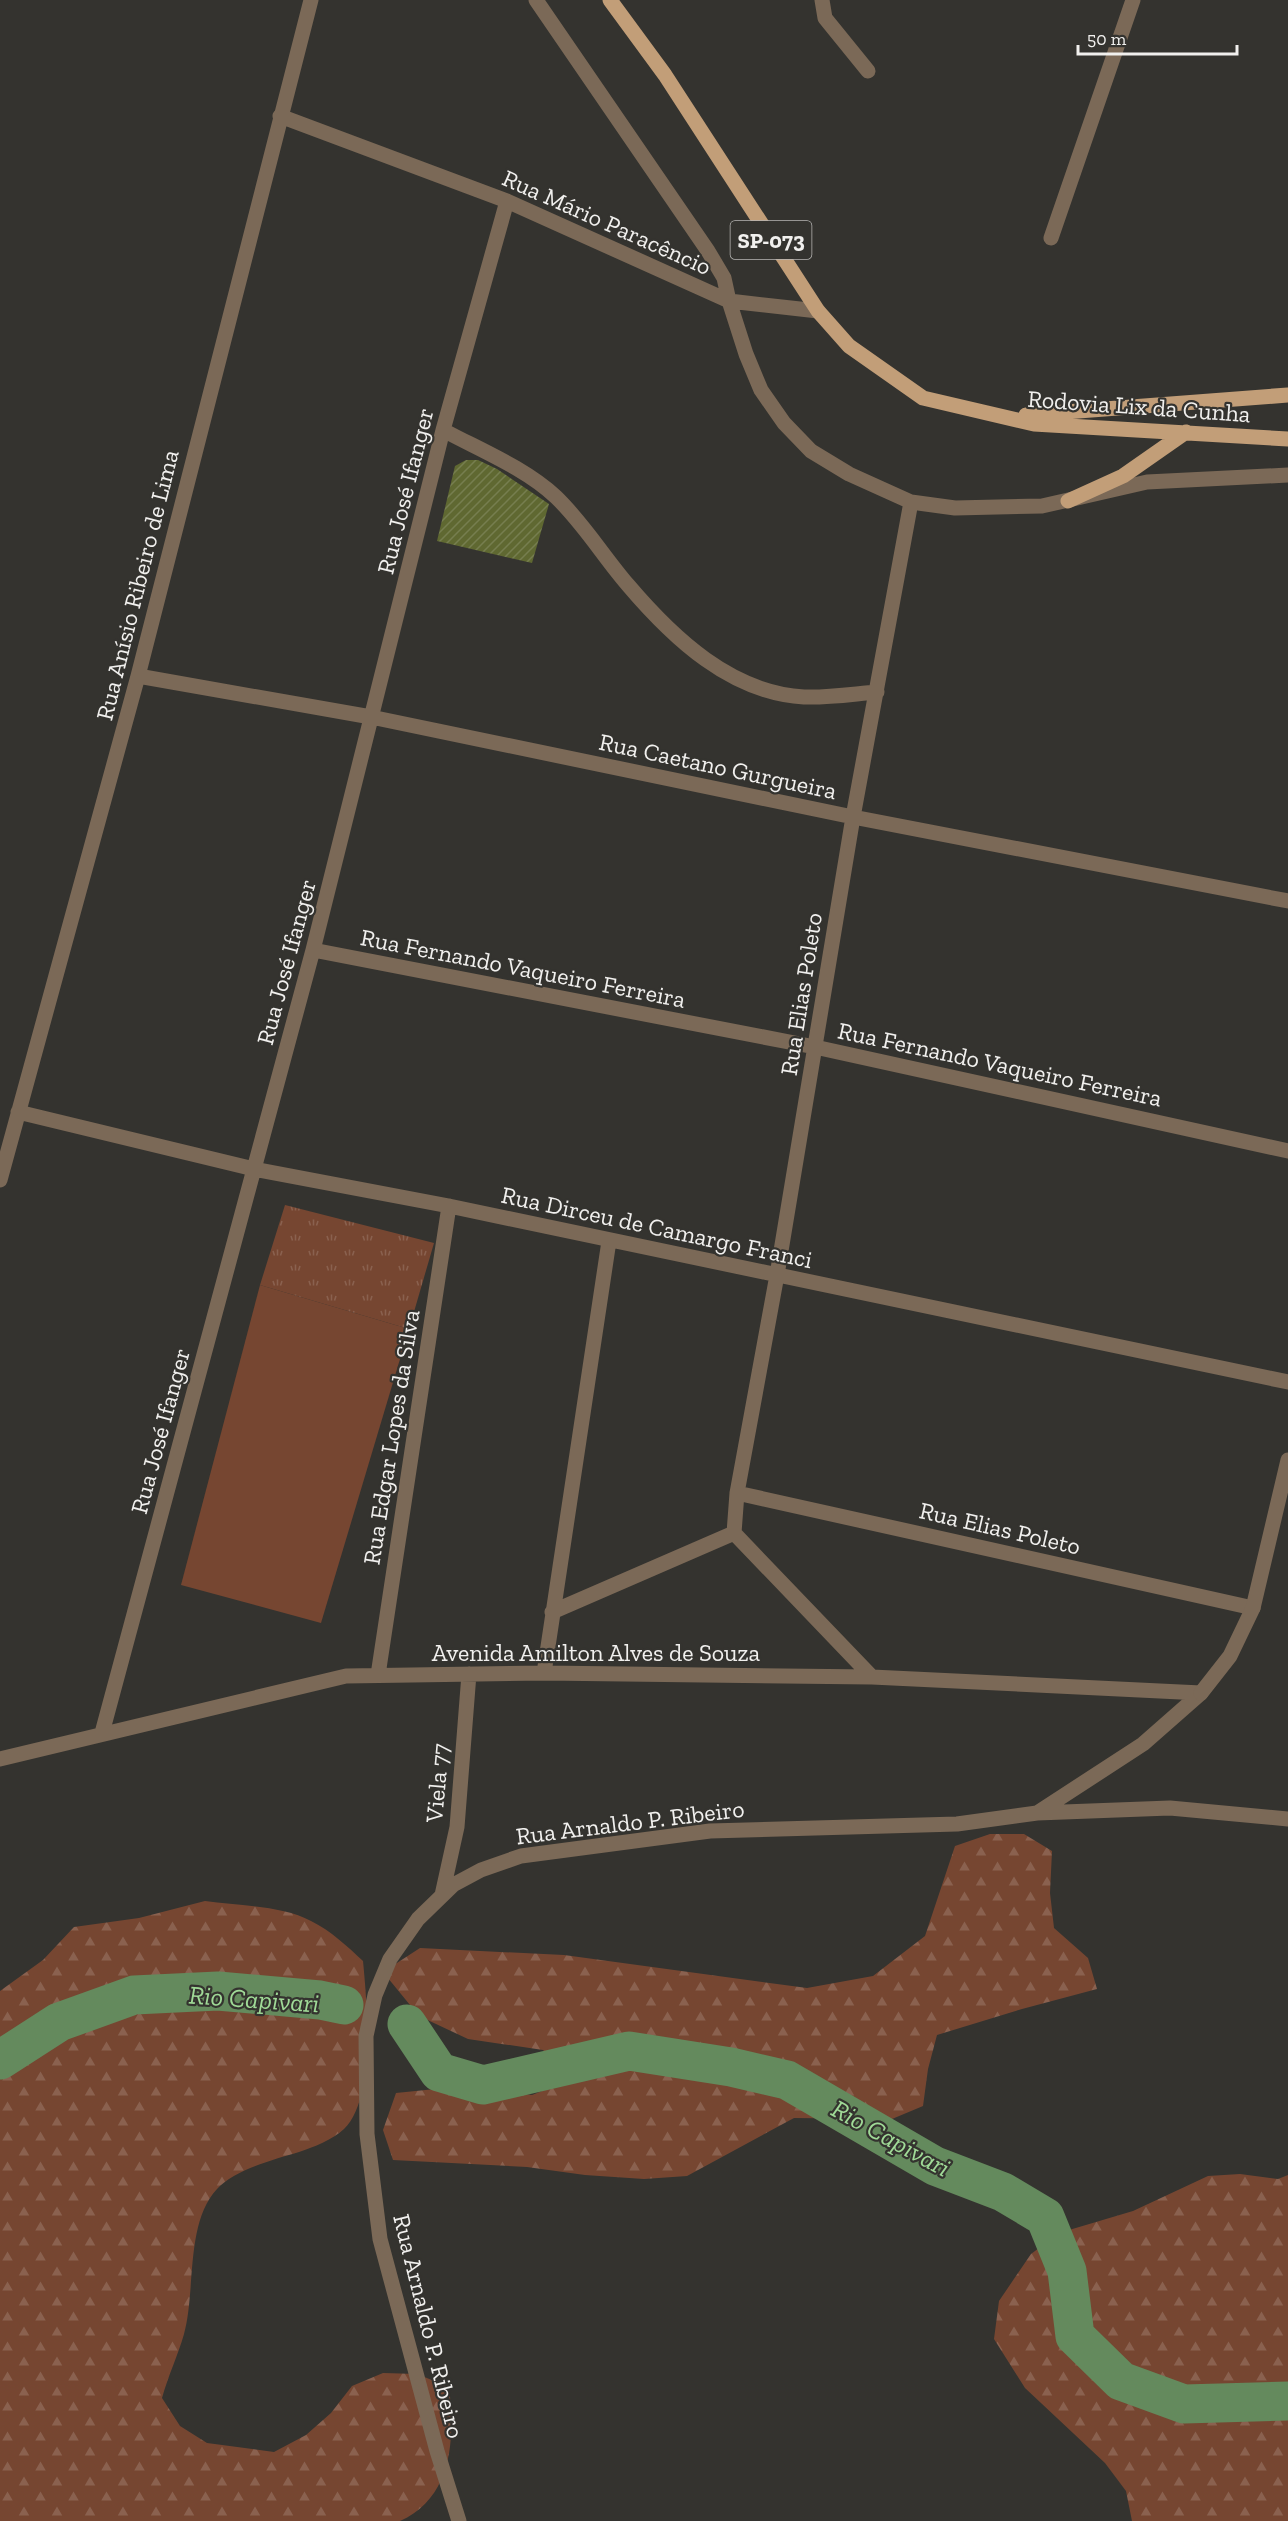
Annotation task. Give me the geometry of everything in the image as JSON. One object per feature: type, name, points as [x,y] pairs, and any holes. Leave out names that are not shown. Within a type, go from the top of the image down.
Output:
[{"type":"main road","name":"Rodovia Lix da Cunha","points":[[610,0],[665,75],[818,311],[849,346],[923,398],[1034,424],[1288,439]]},
{"type":"main road","name":"Rodovia Lix da Cunha","points":[[987,414],[1035,415],[1288,395]]},
{"type":"main road","points":[[1068,501],[1123,476],[1186,432]]},
{"type":"street","name":"Rua Anísio Ribeiro de Lima","points":[[0,1180],[138,676],[311,0]]},
{"type":"street","points":[[536,0],[708,251],[724,278],[729,301],[818,311]]},
{"type":"street","points":[[822,0],[825,18],[868,71]]},
{"type":"street","points":[[1051,238],[1133,0]]},
{"type":"street","name":"Rua Mário Paracêncio","points":[[280,116],[507,201],[729,301],[746,354],[761,390],[784,423],[811,451],[849,474],[911,502],[955,508],[997,509],[1042,506],[1147,482],[1288,475]]},
{"type":"street","name":"Rua José Ifanger","points":[[102,1733],[313,950],[443,430],[507,201]]},
{"type":"street","points":[[443,430],[523,473],[554,495],[583,525],[628,585],[681,640],[730,676],[767,691],[804,697],[877,692]]},
{"type":"street","name":"Rua Elias Poleto","points":[[734,1533],[737,1493],[777,1275],[853,817],[911,502]]},
{"type":"street","name":"Rua Caetano Gurgueira","points":[[138,676],[371,717],[853,817],[1288,901]]},
{"type":"street","name":"Rua Fernando Vaqueiro Ferreira","points":[[313,950],[815,1047],[1288,1150]]},
{"type":"street","name":"Rua Dirceu de Camargo Franci","points":[[18,1112],[254,1169],[449,1206],[1288,1382]]},
{"type":"street","name":"Rua Edgar Lopes da Silva","points":[[378,1675],[449,1206]]},
{"type":"street","points":[[544,1673],[609,1241]]},
{"type":"street","name":"Rua Arnaldo P. Ribeiro","points":[[459,2521],[437,2451],[380,2239],[367,2134],[366,2036],[375,1995],[390,1959],[418,1920],[453,1886],[480,1870],[521,1856],[710,1831],[957,1824],[1037,1813],[1143,1744],[1201,1693],[1230,1656],[1253,1608],[1288,1460]]},
{"type":"street","name":"Rua Elias Poleto","points":[[737,1493],[1253,1608]]},
{"type":"street","points":[[552,1612],[734,1533],[872,1677]]},
{"type":"street","name":"Avenida Amilton Alves de Souza","points":[[0,1759],[346,1676],[544,1673],[872,1677],[1201,1693]]},
{"type":"street","name":"Viela 77","points":[[442,1895],[457,1827],[469,1674]]},
{"type":"street","points":[[1037,1813],[1170,1808],[1288,1819]]},
{"type":"green space","points":[[285,1205],[434,1243],[409,1329],[260,1285]]},
{"type":"green space","points":[[260,1285],[409,1329],[321,1623],[181,1585]]},
{"type":"green space","points":[[990,1834],[1024,1834],[1052,1851],[1050,1893],[1054,1928],[1088,1958],[1097,1989],[937,2035],[928,2069],[923,2106],[892,2119],[794,2118],[687,2176],[644,2179],[585,2175],[527,2167],[393,2160],[383,2130],[396,2093],[465,2086],[532,2095],[572,2079],[543,2050],[468,2039],[419,2016],[383,1972],[420,1948],[564,1955],[807,1988],[873,1976],[925,1936],[955,1846]]},
{"type":"green space","points":[[205,1901],[273,1909],[299,1916],[332,1934],[363,1961],[367,2024],[365,2073],[361,2096],[354,2115],[344,2129],[317,2145],[255,2166],[234,2176],[217,2189],[207,2203],[196,2238],[188,2317],[162,2398],[180,2426],[207,2443],[274,2452],[306,2435],[331,2413],[352,2386],[383,2373],[417,2374],[449,2387],[451,2426],[447,2464],[431,2497],[418,2510],[400,2521],[0,2521],[0,1991],[43,1960],[74,1927],[139,1918]]},
{"type":"green space","points":[[1240,2174],[1278,2179],[1288,2175],[1288,2521],[1132,2521],[1126,2491],[1105,2463],[1025,2388],[994,2339],[999,2301],[1031,2254],[1059,2233],[1133,2211],[1208,2176]]},
{"type":"building","points":[[466,460],[478,460],[497,469],[549,504],[532,563],[437,541],[455,466]]},
{"type":"waterway","name":"Rio Capivari","points":[[0,2060],[59,2022],[134,1995],[218,1991],[320,2000],[344,2005]]},
{"type":"waterway","name":"Rio Capivari","points":[[407,2024],[439,2072],[483,2085],[629,2051],[731,2067],[787,2080],[935,2166],[1003,2192],[1045,2217],[1067,2271],[1075,2336],[1121,2381],[1184,2404],[1288,2401]]}]
